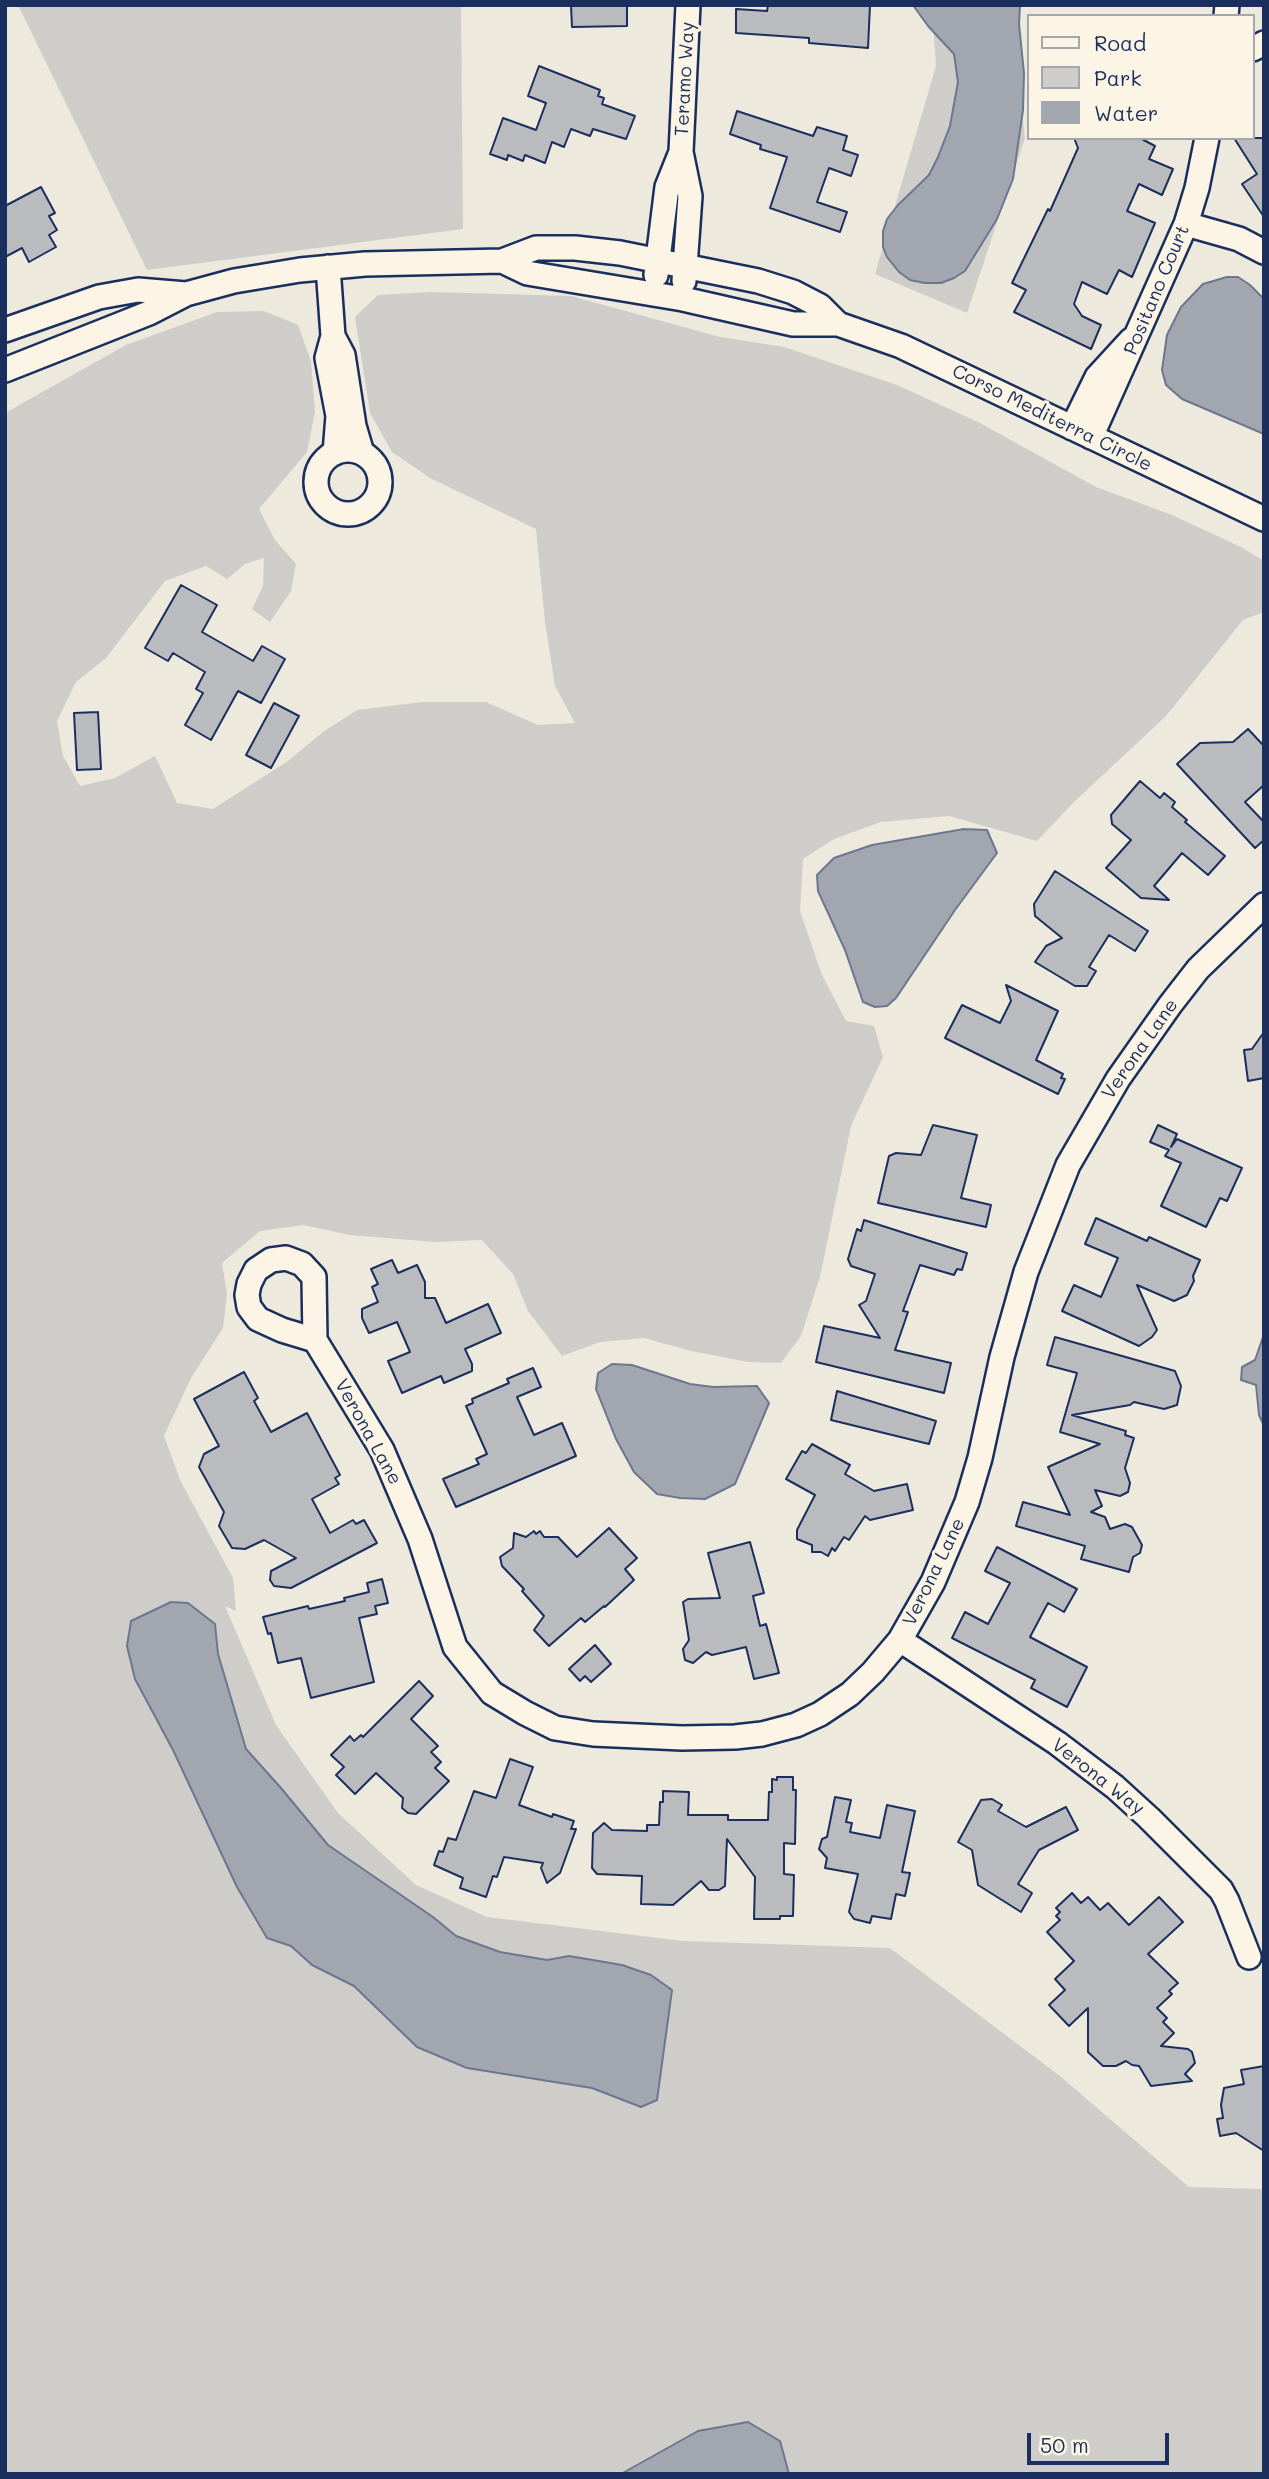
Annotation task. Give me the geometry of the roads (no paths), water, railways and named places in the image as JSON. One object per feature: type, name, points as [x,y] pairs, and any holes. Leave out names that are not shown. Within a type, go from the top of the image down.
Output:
[{"type":"street","name":"Teramo Way","points":[[683,299],[690,196],[681,152],[688,5]]},
{"type":"street","name":"Positano Court","points":[[1082,432],[1123,370],[1186,224],[1197,188],[1207,140]]},
{"type":"street","name":"Teramo Way","points":[[653,294],[667,187],[681,152]]},
{"type":"street","points":[[1186,224],[1239,239],[1264,252]]},
{"type":"street","name":"Corso Mediterra Circle","points":[[5,370],[149,313],[186,294],[234,281],[365,264],[502,261],[536,248],[575,248],[620,253],[758,281],[793,292],[820,306],[838,324]]},
{"type":"street","name":"Corso Mediterra Circle","points":[[502,261],[527,273],[683,299],[793,324],[838,324],[901,346],[1264,519]]},
{"type":"street","points":[[328,267],[333,335],[327,358],[338,416],[335,453]]},
{"type":"street","name":"Corso Mediterra Circle","points":[[5,330],[99,297],[138,290],[186,294]]},
{"type":"street","points":[[333,335],[343,355],[354,426],[362,453]]},
{"type":"street","points":[[346,450],[362,453],[376,465],[380,475],[377,496],[361,511],[350,514],[336,511],[320,497],[317,486],[319,468],[335,453],[346,450]]},
{"type":"street","name":"Verona Lane","points":[[315,1340],[382,1450],[420,1539],[455,1647],[492,1693],[555,1728],[593,1734],[682,1738],[762,1734],[796,1725],[820,1714],[850,1694],[873,1672],[900,1640],[933,1582],[967,1502],[1022,1284],[1068,1165],[1118,1079],[1170,1005],[1198,970],[1264,905]]},
{"type":"street","name":"Verona Way","points":[[900,1640],[1057,1743],[1141,1810],[1221,1890],[1249,1957]]},
{"type":"water","points":[[913,5],[1020,5],[1023,110],[1013,179],[997,219],[965,271],[941,283],[910,280],[899,272],[883,247],[883,231],[887,219],[929,175],[938,157],[950,126],[958,82],[954,54]]},
{"type":"water","points":[[1227,277],[1238,277],[1264,299],[1264,434],[1182,399],[1166,385],[1162,370],[1167,335],[1181,307],[1203,284]]},
{"type":"water","points":[[964,829],[987,830],[997,853],[896,998],[887,1006],[875,1007],[863,1002],[845,950],[818,891],[817,875],[834,858],[872,845]]},
{"type":"water","points":[[1264,1334],[1264,1426],[1259,1415],[1256,1385],[1241,1380],[1242,1367],[1255,1360]]},
{"type":"water","points":[[612,1364],[632,1365],[690,1384],[713,1387],[757,1386],[769,1403],[735,1484],[705,1499],[680,1498],[657,1494],[634,1472],[616,1439],[596,1389],[598,1373]]},
{"type":"water","points":[[171,1602],[188,1603],[215,1624],[218,1654],[246,1749],[328,1845],[433,1917],[456,1936],[500,1952],[547,1960],[569,1956],[622,1965],[651,1975],[672,1990],[657,2100],[641,2107],[592,2088],[467,2068],[417,2047],[354,1986],[312,1965],[291,1946],[267,1938],[237,1887],[173,1750],[135,1679],[127,1646],[131,1621]]},
{"type":"water","points":[[748,2422],[780,2441],[789,2474],[621,2474],[698,2431]]}]
